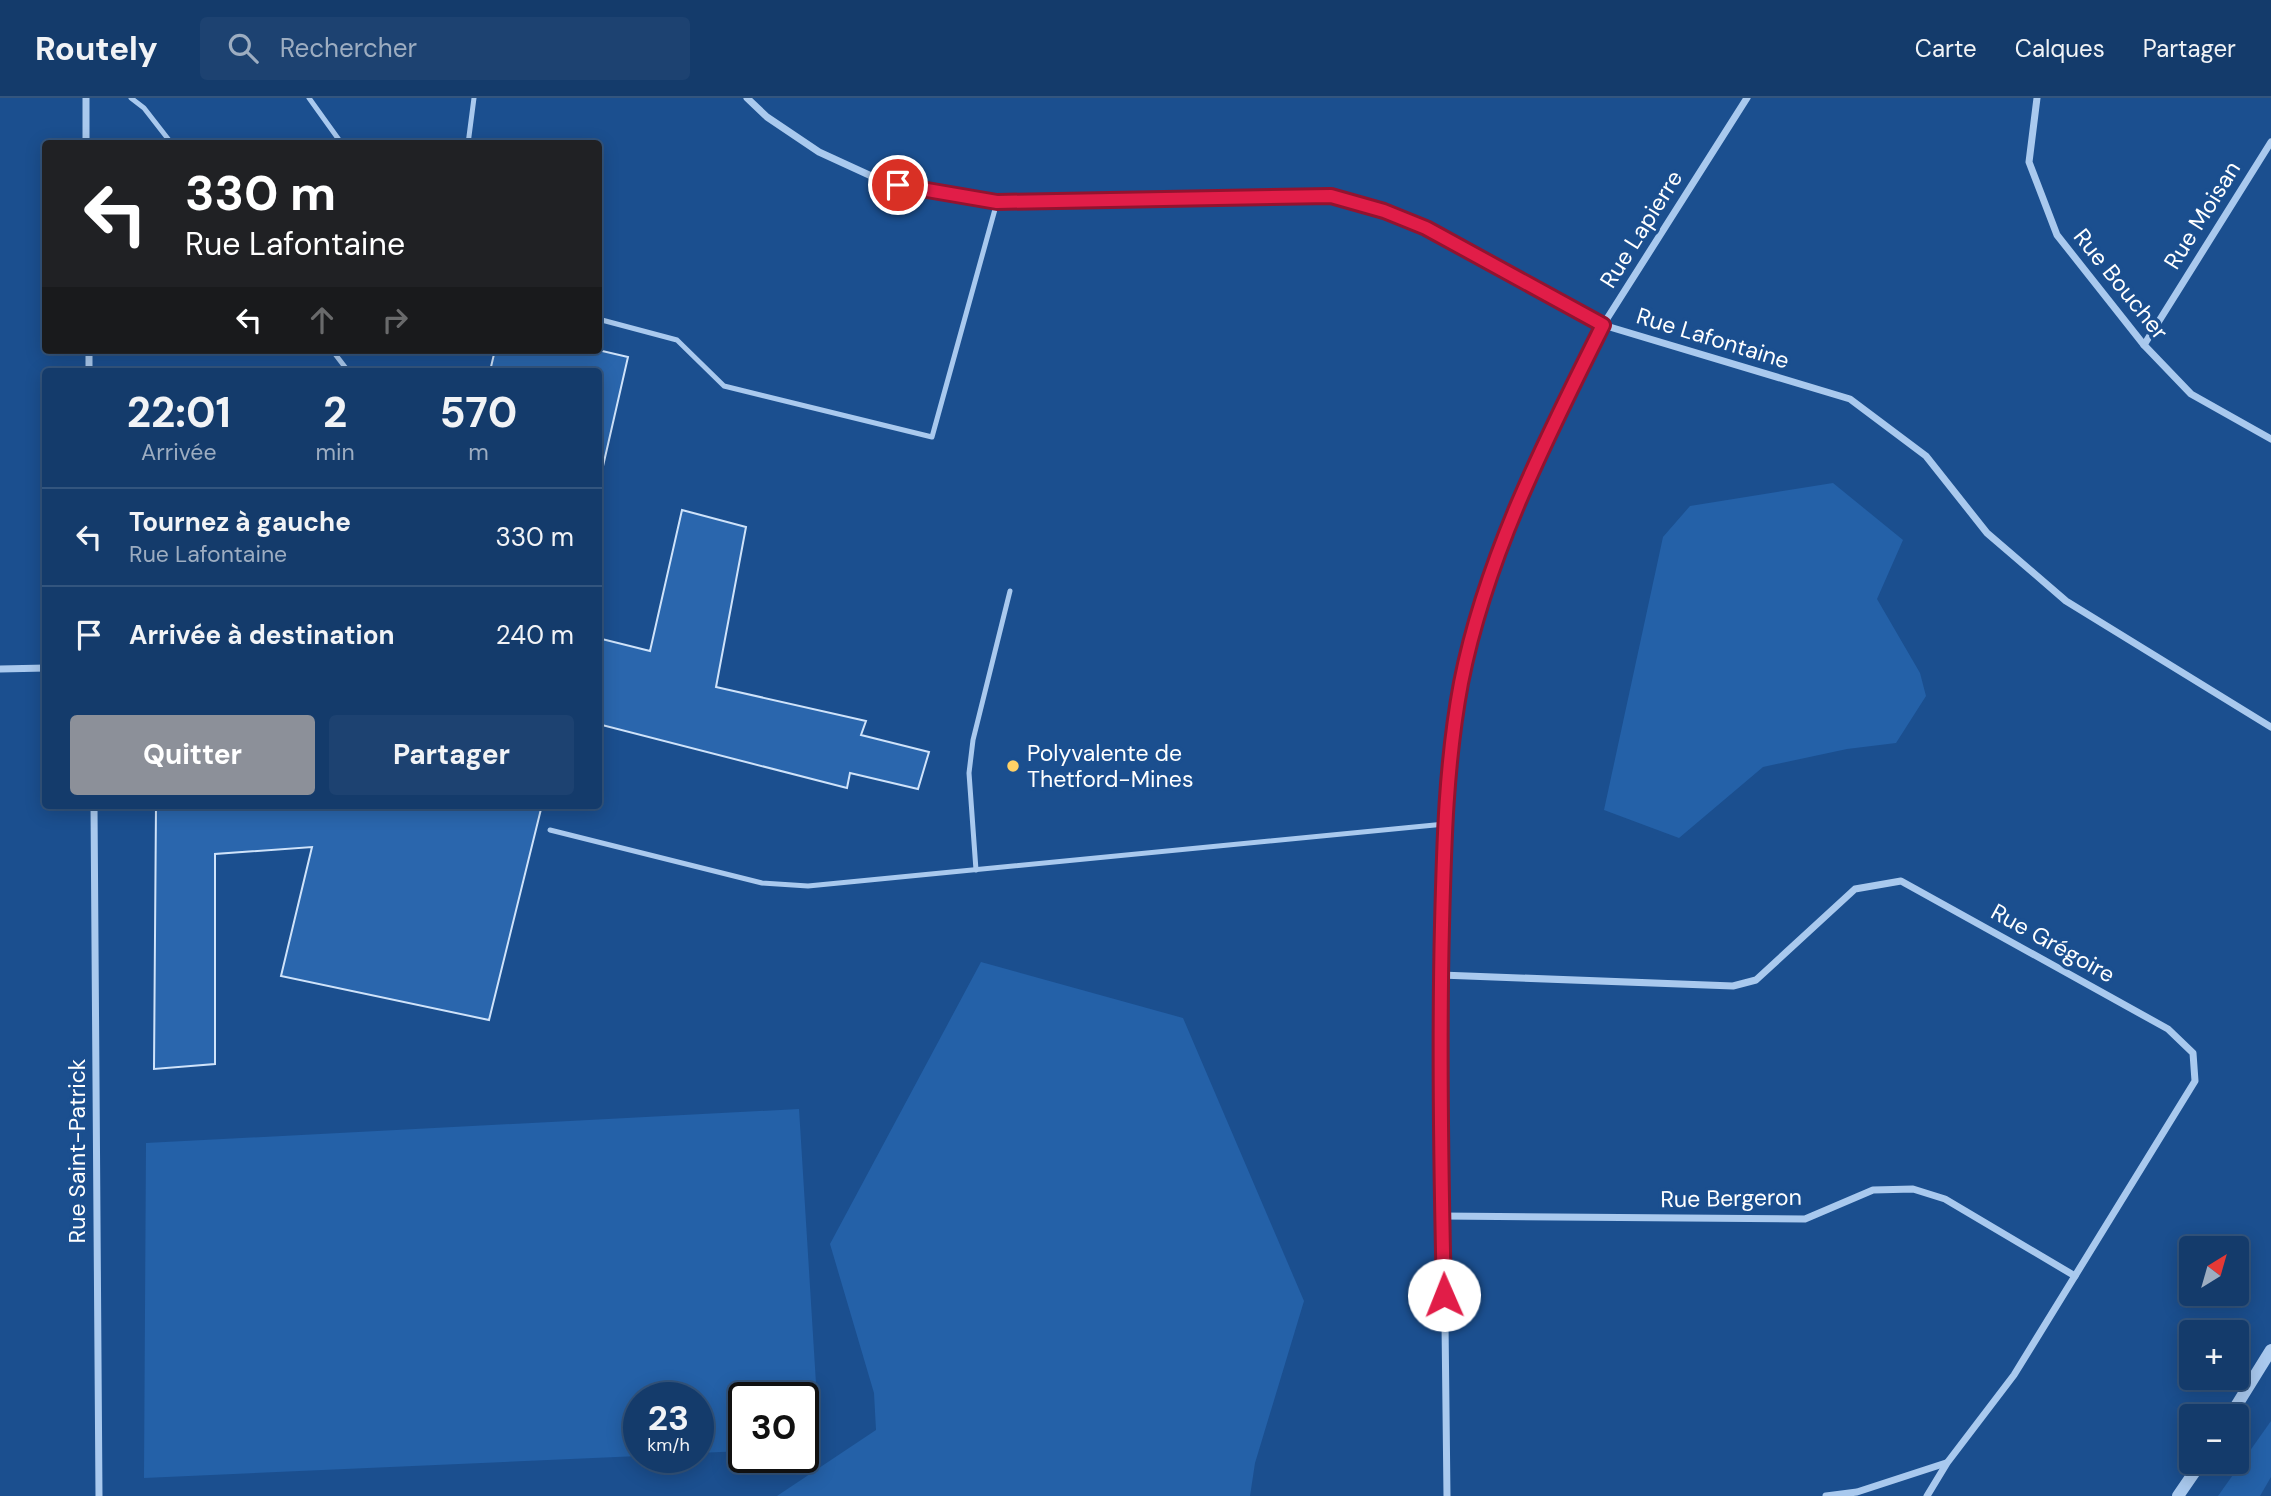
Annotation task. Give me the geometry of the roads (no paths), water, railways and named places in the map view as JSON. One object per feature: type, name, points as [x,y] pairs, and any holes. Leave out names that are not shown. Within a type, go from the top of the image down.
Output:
[{"type":"street","points":[[86,98],[86,140]]},
{"type":"street","name":"Rue Lafontaine","points":[[747,98],[767,117],[819,152],[880,180],[916,190],[997,202],[1331,196],[1384,211],[1426,228],[1603,325],[1850,399],[1926,456],[1987,533],[2067,601],[2271,727]]},
{"type":"street","name":"Rue Lapierre","points":[[1447,1496],[1441,975],[1446,790],[1461,681],[1491,574],[1535,459],[1603,325],[1747,98]]},
{"type":"street","name":"Rue Boucher","points":[[2037,98],[2029,162],[2057,235],[2144,345],[2191,394],[2271,439]]},
{"type":"street","name":"Rue Moisan","points":[[2144,345],[2271,142]]},
{"type":"street","points":[[0,669],[42,668]]},
{"type":"street","name":"Rue Saint-Patrick","points":[[93,809],[99,1496]]},
{"type":"street","name":"Rue Grégoire","points":[[1441,975],[1733,986],[1756,980],[1855,889],[1901,881],[2168,1029],[2193,1053],[2195,1081],[2014,1375],[1947,1463],[1927,1496]]},
{"type":"street","name":"Rue Bergeron","points":[[1442,1216],[1805,1219],[1873,1190],[1913,1189],[1945,1199],[2075,1276]]},
{"type":"street","points":[[2237,1404],[2271,1350]]},
{"type":"street","points":[[1826,1496],[1857,1492],[1947,1463]]},
{"type":"street","points":[[2178,1496],[2193,1474]]},
{"type":"lane","points":[[131,98],[144,108],[169,140]]},
{"type":"lane","points":[[309,98],[339,140]]},
{"type":"lane","points":[[469,140],[474,98]]},
{"type":"lane","points":[[602,320],[677,340],[724,386],[932,437],[997,202]]},
{"type":"lane","points":[[335,354],[346,368]]},
{"type":"lane","points":[[976,870],[969,773],[973,740],[1010,591]]},
{"type":"lane","points":[[550,830],[762,883],[808,886],[1445,824]]},
{"type":"place","name":"Polyvalente de Thetford-Mines","points":[[1013,766]]}]
